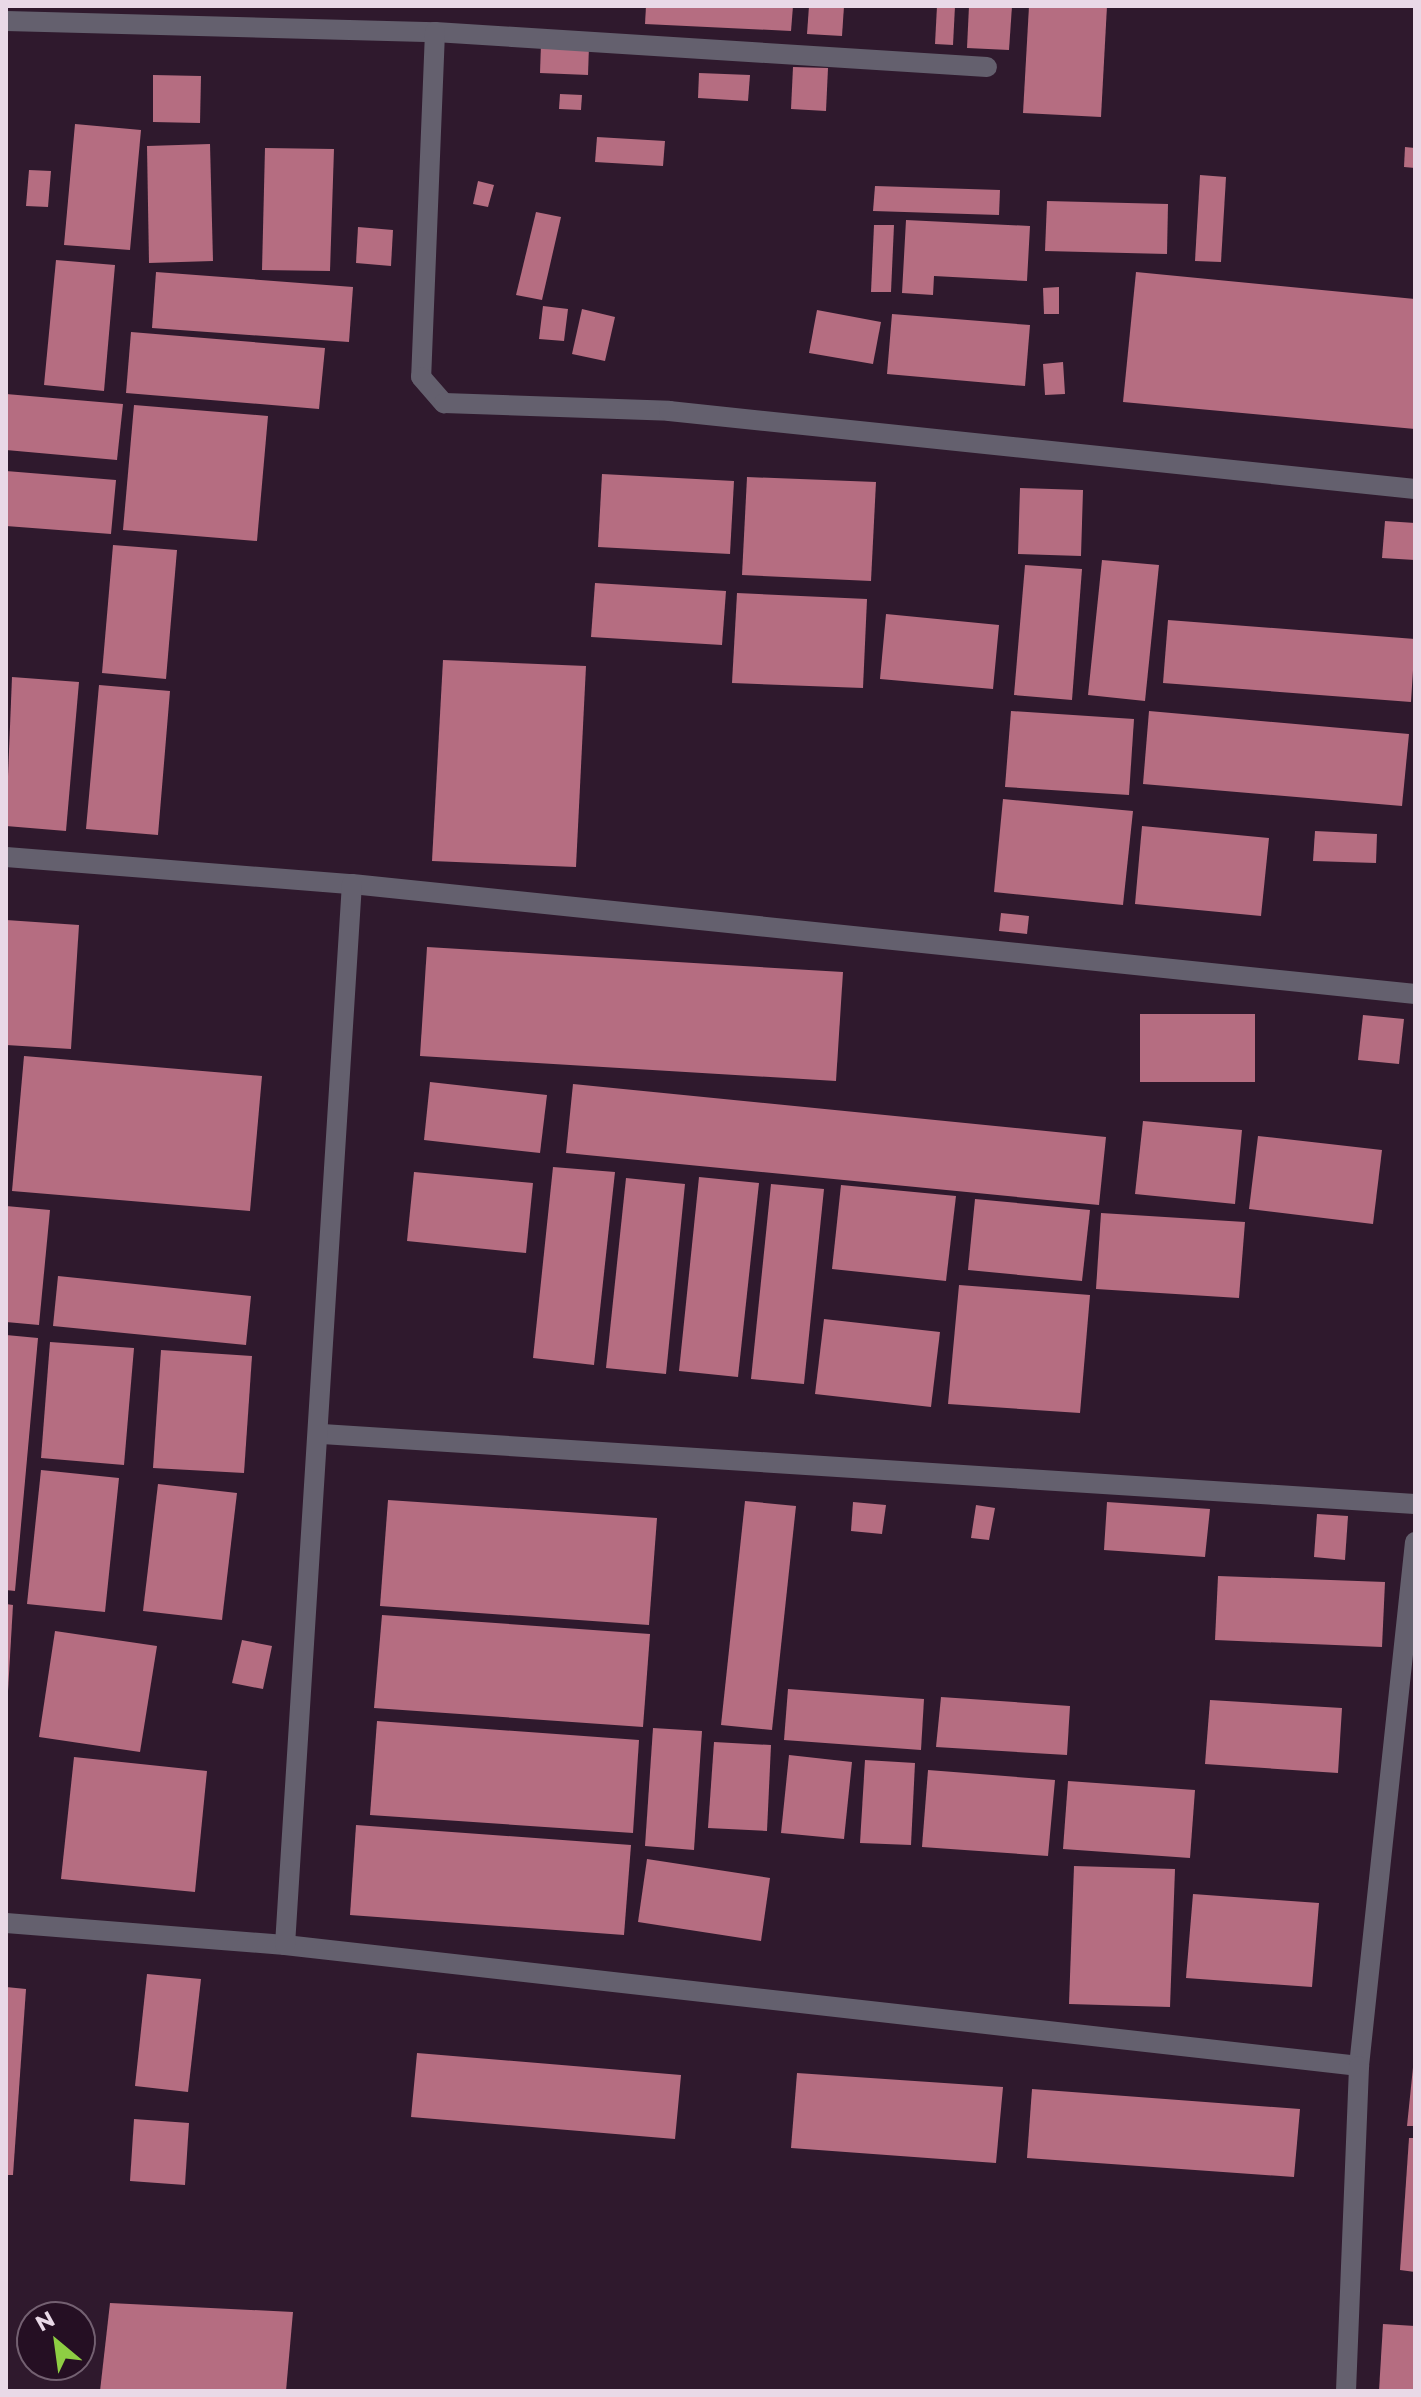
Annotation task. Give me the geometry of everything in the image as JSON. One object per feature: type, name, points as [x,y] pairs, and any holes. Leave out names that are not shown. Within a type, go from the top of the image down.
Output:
[{"type":"street","points":[[6,21],[435,32],[987,67]]},
{"type":"street","points":[[435,32],[421,377],[444,403],[669,411],[1415,489]]},
{"type":"street","points":[[6,857],[352,884],[1415,994]]},
{"type":"street","points":[[285,1945],[322,1434],[352,884]]},
{"type":"street","points":[[322,1434],[1415,1504]]},
{"type":"street","points":[[1346,2391],[1359,2066],[1415,1542]]},
{"type":"street","points":[[6,1923],[285,1945],[1359,2066]]},
{"type":"building","points":[[646,6],[793,6],[791,31],[645,24]]},
{"type":"building","points":[[809,6],[844,6],[842,36],[807,34]]},
{"type":"building","points":[[937,6],[955,6],[953,45],[935,44]]},
{"type":"building","points":[[969,6],[1012,6],[1009,50],[967,48]]},
{"type":"building","points":[[1029,6],[1107,6],[1101,117],[1023,113]]},
{"type":"building","points":[[541,44],[589,46],[588,75],[540,73]]},
{"type":"building","points":[[793,67],[828,68],[826,111],[791,109]]},
{"type":"building","points":[[699,73],[750,75],[748,101],[698,98]]},
{"type":"building","points":[[153,75],[201,76],[200,123],[153,122]]},
{"type":"building","points":[[560,94],[582,95],[581,110],[559,109]]},
{"type":"building","points":[[75,124],[141,130],[130,250],[64,245]]},
{"type":"building","points":[[597,137],[665,141],[663,166],[595,162]]},
{"type":"building","points":[[210,144],[213,261],[149,263],[147,146]]},
{"type":"building","points":[[1405,147],[1415,148],[1415,168],[1404,167]]},
{"type":"building","points":[[265,148],[334,149],[330,271],[262,270]]},
{"type":"building","points":[[29,170],[51,171],[48,207],[26,206]]},
{"type":"building","points":[[1200,175],[1226,177],[1221,262],[1195,261]]},
{"type":"building","points":[[478,181],[494,185],[488,207],[473,204]]},
{"type":"building","points":[[875,186],[1000,190],[999,215],[873,211]]},
{"type":"building","points":[[1047,201],[1168,204],[1167,254],[1045,251]]},
{"type":"building","points":[[536,212],[561,217],[542,300],[516,295]]},
{"type":"building","points":[[906,220],[1030,226],[1027,281],[934,276],[933,295],[902,293]]},
{"type":"building","points":[[874,225],[894,225],[891,292],[871,292]]},
{"type":"building","points":[[358,227],[393,230],[391,266],[356,263]]},
{"type":"building","points":[[56,260],[115,265],[104,391],[44,385]]},
{"type":"building","points":[[156,272],[353,287],[349,342],[152,328]]},
{"type":"building","points":[[1136,272],[1415,299],[1415,429],[1123,402]]},
{"type":"building","points":[[1059,287],[1059,314],[1044,314],[1043,288]]},
{"type":"building","points":[[543,306],[568,309],[564,341],[539,339]]},
{"type":"building","points":[[582,309],[615,317],[605,361],[572,354]]},
{"type":"building","points":[[817,310],[881,322],[873,364],[809,353]]},
{"type":"building","points":[[892,314],[1030,325],[1025,386],[887,374]]},
{"type":"building","points":[[131,332],[325,348],[319,409],[126,393]]},
{"type":"building","points":[[1063,362],[1065,394],[1045,395],[1043,364]]},
{"type":"building","points":[[6,394],[123,404],[117,460],[6,450]]},
{"type":"building","points":[[134,405],[268,416],[257,541],[123,530]]},
{"type":"building","points":[[6,471],[116,480],[111,534],[6,526]]},
{"type":"building","points":[[602,474],[734,481],[730,554],[598,547]]},
{"type":"building","points":[[747,477],[876,482],[871,581],[742,575]]},
{"type":"building","points":[[1020,488],[1083,490],[1081,556],[1018,554]]},
{"type":"building","points":[[1385,521],[1415,523],[1415,560],[1382,558]]},
{"type":"building","points":[[113,545],[177,550],[166,679],[102,673]]},
{"type":"building","points":[[1102,560],[1159,565],[1145,701],[1088,695]]},
{"type":"building","points":[[1025,565],[1082,569],[1072,700],[1014,695]]},
{"type":"building","points":[[595,583],[726,591],[722,645],[591,637]]},
{"type":"building","points":[[737,593],[867,599],[863,688],[732,683]]},
{"type":"building","points":[[886,614],[999,625],[993,689],[880,679]]},
{"type":"building","points":[[1168,620],[1415,639],[1411,702],[1163,683]]},
{"type":"building","points":[[443,660],[586,666],[576,867],[432,861]]},
{"type":"building","points":[[12,677],[79,682],[66,831],[6,826]]},
{"type":"building","points":[[99,685],[170,691],[158,835],[86,829]]},
{"type":"building","points":[[1011,711],[1134,719],[1129,795],[1005,787]]},
{"type":"building","points":[[1149,711],[1409,734],[1402,806],[1143,784]]},
{"type":"building","points":[[1003,799],[1133,811],[1123,905],[994,892]]},
{"type":"building","points":[[1142,826],[1269,838],[1261,916],[1135,904]]},
{"type":"building","points":[[1315,831],[1377,834],[1376,863],[1313,861]]},
{"type":"building","points":[[1001,913],[1029,916],[1027,934],[999,931]]},
{"type":"building","points":[[6,920],[79,925],[71,1049],[6,1045]]},
{"type":"building","points":[[427,947],[843,972],[836,1081],[420,1056]]},
{"type":"building","points":[[1140,1014],[1255,1014],[1255,1082],[1140,1082]]},
{"type":"building","points":[[1363,1015],[1404,1019],[1399,1064],[1358,1060]]},
{"type":"building","points":[[24,1056],[262,1076],[250,1211],[12,1191]]},
{"type":"building","points":[[430,1082],[547,1095],[540,1153],[424,1140]]},
{"type":"building","points":[[573,1084],[1106,1137],[1099,1205],[566,1153]]},
{"type":"building","points":[[1143,1121],[1242,1130],[1235,1204],[1135,1194]]},
{"type":"building","points":[[1258,1136],[1382,1150],[1373,1224],[1249,1209]]},
{"type":"building","points":[[553,1167],[615,1172],[594,1365],[533,1358]]},
{"type":"building","points":[[414,1172],[533,1183],[526,1253],[407,1241]]},
{"type":"building","points":[[699,1177],[759,1183],[738,1377],[679,1371]]},
{"type":"building","points":[[626,1178],[685,1184],[666,1374],[606,1368]]},
{"type":"building","points":[[771,1184],[824,1189],[804,1384],[751,1379]]},
{"type":"building","points":[[841,1185],[956,1196],[946,1281],[832,1269]]},
{"type":"building","points":[[975,1199],[1090,1210],[1082,1281],[968,1270]]},
{"type":"building","points":[[6,1206],[50,1210],[39,1325],[6,1322]]},
{"type":"building","points":[[1101,1213],[1245,1222],[1239,1298],[1096,1289]]},
{"type":"building","points":[[58,1276],[251,1296],[246,1345],[53,1326]]},
{"type":"building","points":[[959,1285],[1090,1295],[1080,1413],[948,1404]]},
{"type":"building","points":[[824,1319],[940,1332],[931,1407],[815,1394]]},
{"type":"building","points":[[6,1335],[38,1338],[15,1591],[6,1590]]},
{"type":"building","points":[[50,1342],[134,1348],[124,1465],[41,1458]]},
{"type":"building","points":[[161,1350],[252,1356],[244,1473],[153,1468]]},
{"type":"building","points":[[41,1470],[119,1478],[105,1612],[27,1604]]},
{"type":"building","points":[[158,1484],[237,1493],[222,1620],[143,1611]]},
{"type":"building","points":[[388,1500],[657,1518],[649,1625],[380,1606]]},
{"type":"building","points":[[745,1501],[796,1506],[772,1730],[721,1725]]},
{"type":"building","points":[[853,1502],[886,1505],[882,1534],[851,1531]]},
{"type":"building","points":[[1107,1502],[1210,1509],[1205,1557],[1104,1550]]},
{"type":"building","points":[[976,1505],[995,1508],[989,1540],[971,1538]]},
{"type":"building","points":[[1317,1514],[1348,1516],[1345,1560],[1314,1557]]},
{"type":"building","points":[[1218,1576],[1385,1582],[1382,1647],[1215,1640]]},
{"type":"building","points":[[6,1604],[13,1605],[8,1691],[6,1691]]},
{"type":"building","points":[[382,1615],[650,1634],[643,1727],[374,1708]]},
{"type":"building","points":[[55,1631],[157,1646],[140,1752],[39,1737]]},
{"type":"building","points":[[242,1640],[272,1646],[263,1689],[232,1683]]},
{"type":"building","points":[[788,1689],[924,1699],[921,1750],[784,1740]]},
{"type":"building","points":[[941,1697],[1070,1706],[1067,1755],[936,1747]]},
{"type":"building","points":[[1210,1700],[1342,1708],[1338,1773],[1205,1764]]},
{"type":"building","points":[[377,1721],[639,1740],[633,1833],[370,1815]]},
{"type":"building","points":[[653,1728],[702,1731],[694,1850],[645,1846]]},
{"type":"building","points":[[714,1742],[771,1745],[767,1831],[708,1828]]},
{"type":"building","points":[[789,1755],[852,1762],[844,1839],[781,1833]]},
{"type":"building","points":[[74,1757],[207,1771],[195,1892],[61,1879]]},
{"type":"building","points":[[865,1760],[915,1763],[911,1845],[860,1843]]},
{"type":"building","points":[[928,1770],[1055,1780],[1048,1856],[922,1847]]},
{"type":"building","points":[[1068,1781],[1195,1790],[1190,1858],[1063,1849]]},
{"type":"building","points":[[356,1825],[631,1845],[624,1935],[350,1915]]},
{"type":"building","points":[[647,1859],[770,1878],[761,1941],[638,1922]]},
{"type":"building","points":[[1074,1866],[1175,1869],[1170,2007],[1069,2004]]},
{"type":"building","points":[[1193,1894],[1319,1903],[1312,1987],[1186,1978]]},
{"type":"building","points":[[147,1974],[201,1979],[188,2092],[135,2086]]},
{"type":"building","points":[[6,1987],[26,1989],[13,2175],[6,2175]]},
{"type":"building","points":[[1415,2048],[1415,2126],[1407,2126]]},
{"type":"building","points":[[417,2053],[681,2075],[675,2139],[411,2117]]},
{"type":"building","points":[[797,2073],[1003,2087],[996,2163],[791,2148]]},
{"type":"building","points":[[1032,2089],[1300,2109],[1294,2177],[1027,2158]]},
{"type":"building","points":[[134,2119],[189,2123],[185,2185],[130,2181]]},
{"type":"building","points":[[1409,2138],[1415,2138],[1415,2272],[1400,2270]]},
{"type":"building","points":[[110,2303],[293,2312],[286,2391],[100,2391]]},
{"type":"building","points":[[1383,2324],[1415,2326],[1415,2391],[1379,2391]]}]
